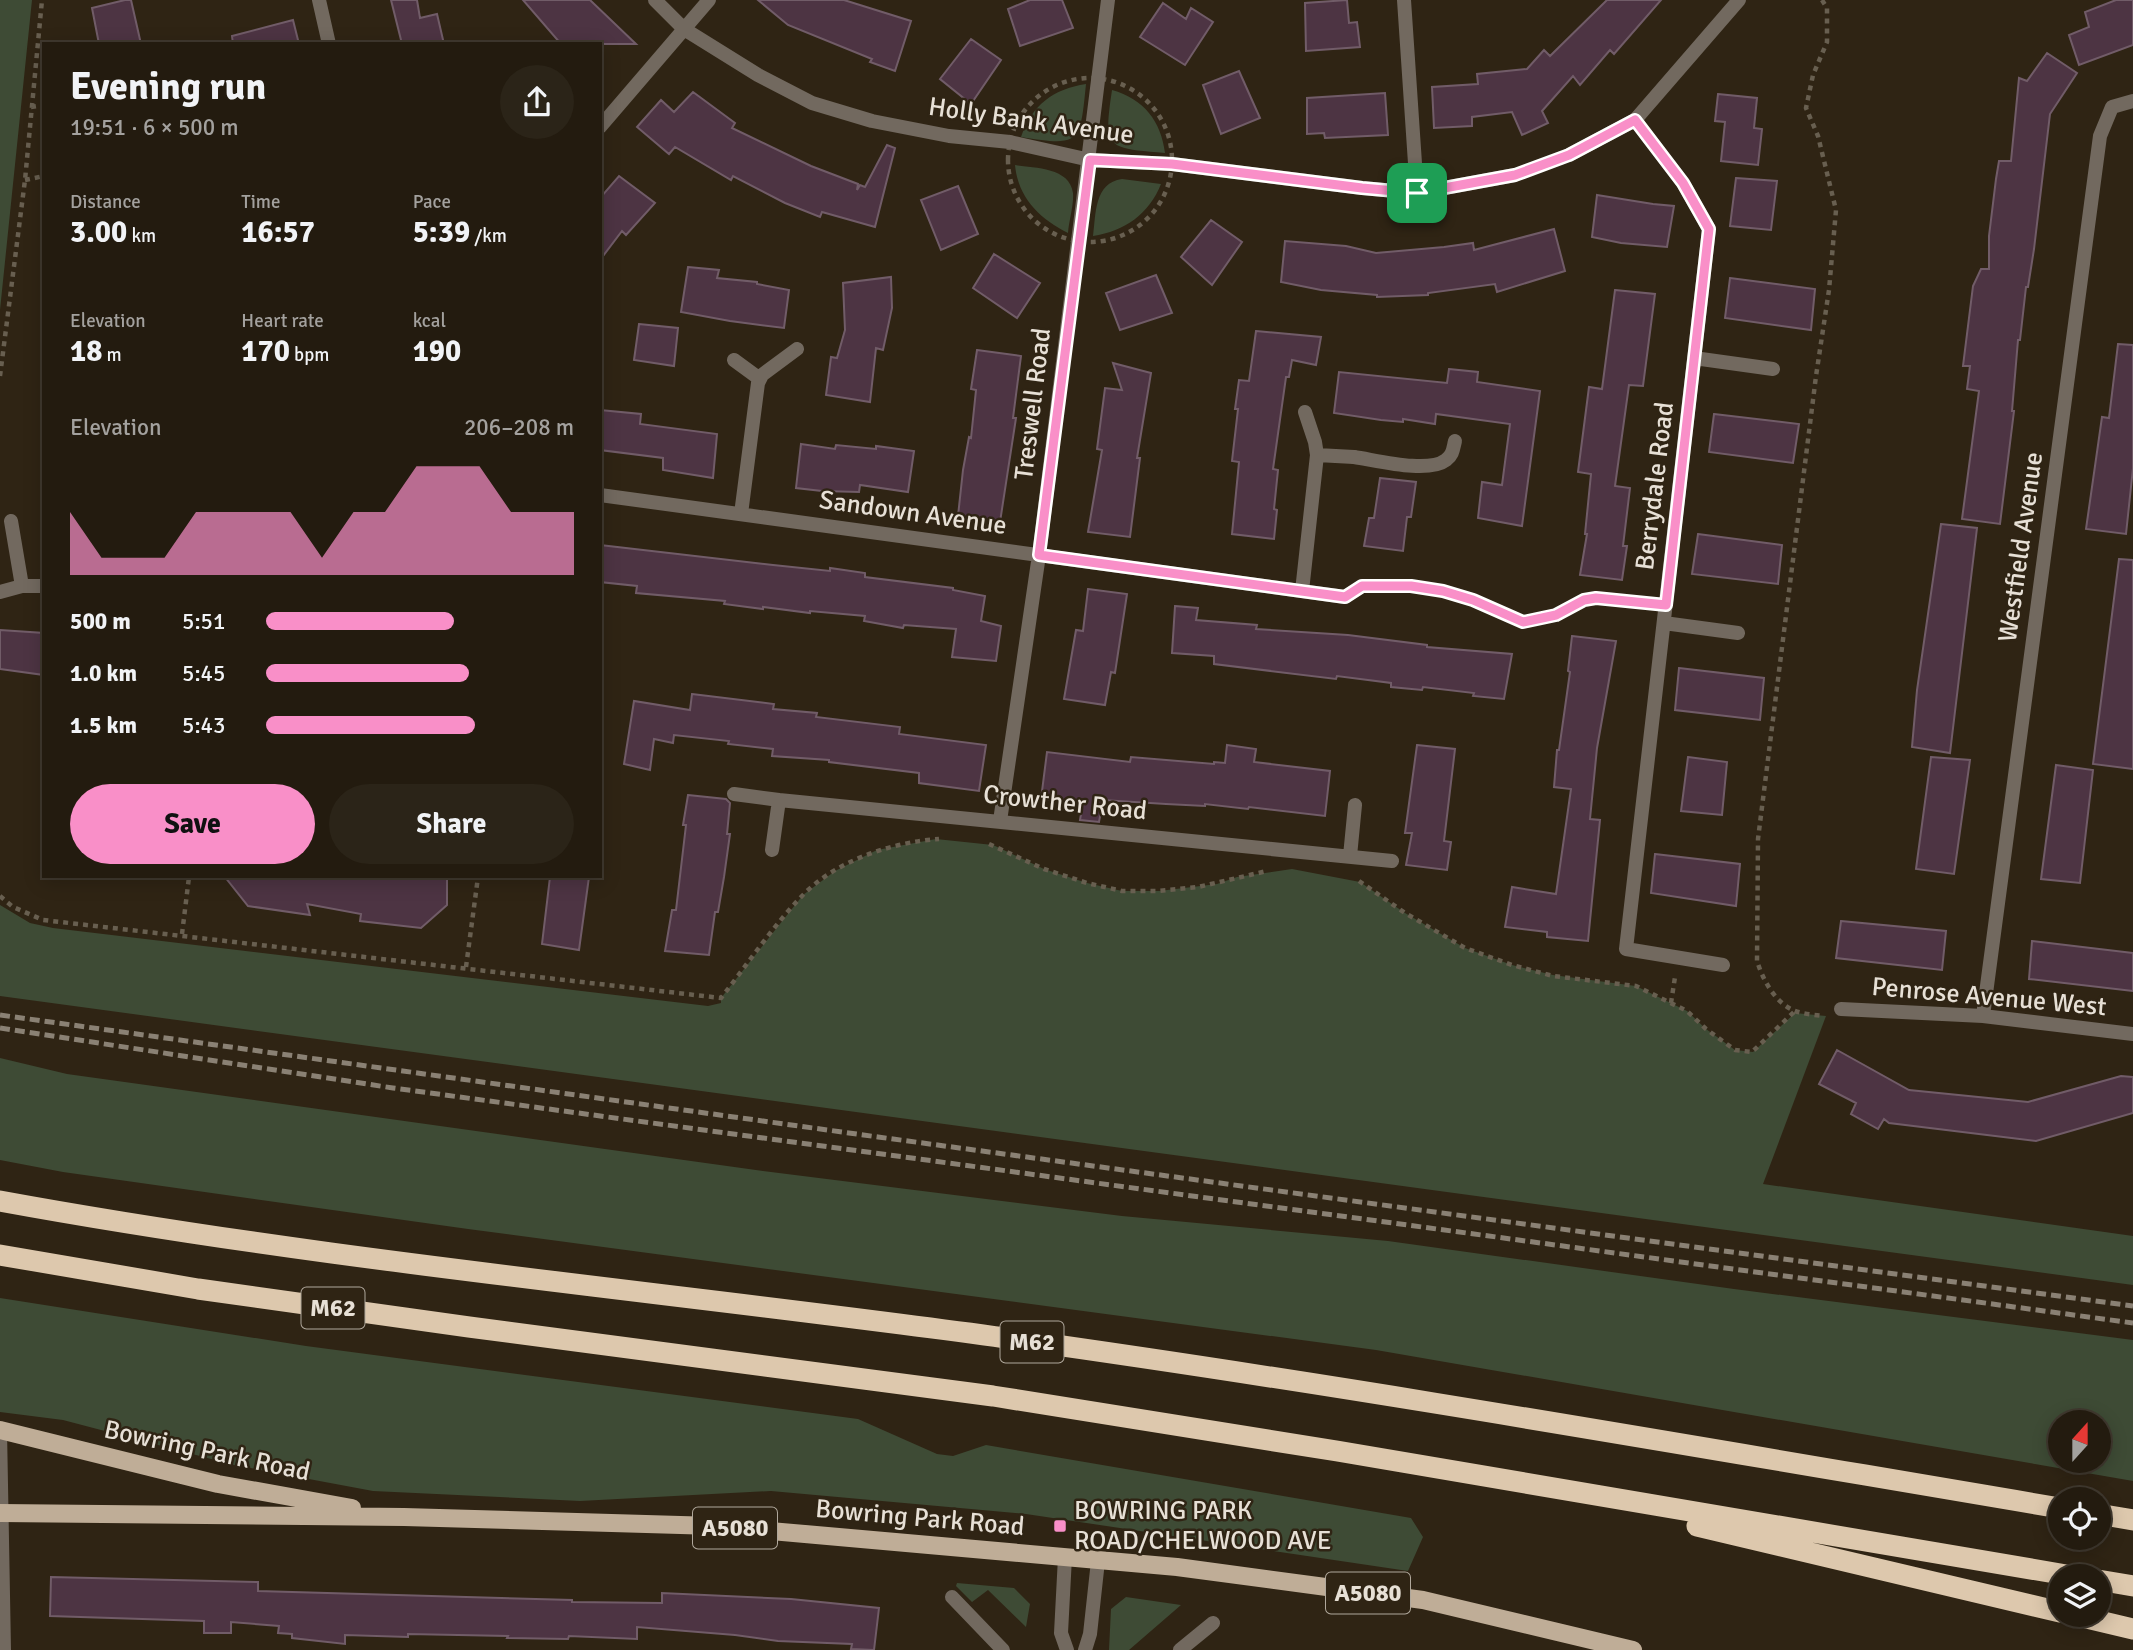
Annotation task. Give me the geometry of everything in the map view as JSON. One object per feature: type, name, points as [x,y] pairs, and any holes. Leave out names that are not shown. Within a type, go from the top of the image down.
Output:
[{"type":"highway","name":"M62","points":[[0,1201],[147,1228],[1006,1338],[1294,1381],[2048,1506]]},
{"type":"highway","name":"M62","points":[[0,1255],[198,1289],[993,1396],[1337,1451],[2048,1572]]},
{"type":"highway","points":[[1508,1481],[2048,1609]]},
{"type":"highway","points":[[2111,1516],[2133,1520]]},
{"type":"highway","points":[[2111,1582],[2133,1586]]},
{"type":"highway","points":[[2111,1624],[2133,1629]]},
{"type":"main road","name":"Bowring Park Road","points":[[0,1430],[218,1484],[404,1517]]},
{"type":"main road","name":"Bowring Park Road","points":[[0,1513],[404,1517],[715,1526],[1177,1567],[1423,1600],[1633,1650]]},
{"type":"street","points":[[319,0],[329,42]]},
{"type":"street","name":"Holly Bank Avenue","points":[[655,0],[684,29],[758,75],[812,103],[872,121],[949,136],[1010,142],[1090,160],[1172,164],[1417,193],[1515,175]]},
{"type":"street","points":[[602,125],[709,0]]},
{"type":"street","name":"Treswell Road","points":[[1000,821],[1039,555],[1108,0]]},
{"type":"street","points":[[1404,0],[1417,193]]},
{"type":"street","points":[[1569,155],[1635,120],[1739,0]]},
{"type":"street","name":"Westfield Avenue","points":[[1983,1016],[2100,135],[2112,107],[2133,101]]},
{"type":"street","name":"Berrydale Road","points":[[1635,120],[1683,183],[1709,229],[1626,949],[1723,965]]},
{"type":"street","points":[[741,514],[760,379],[797,349]]},
{"type":"street","points":[[1694,358],[1773,369]]},
{"type":"street","points":[[734,360],[760,379]]},
{"type":"street","points":[[1302,591],[1317,455],[1305,412]]},
{"type":"street","points":[[1317,455],[1354,457],[1430,468],[1445,462],[1452,454],[1455,441]]},
{"type":"street","name":"Sandown Avenue","points":[[602,495],[1345,597]]},
{"type":"street","points":[[11,521],[22,586]]},
{"type":"street","points":[[0,592],[22,586],[42,586]]},
{"type":"street","points":[[1664,623],[1738,633]]},
{"type":"street","name":"Crowther Road","points":[[734,794],[1392,861]]},
{"type":"street","points":[[772,849],[779,800]]},
{"type":"street","points":[[1350,856],[1355,805]]},
{"type":"street","name":"Penrose Avenue West","points":[[1841,1009],[1983,1016],[2133,1034]]},
{"type":"street","points":[[0,1430],[4,1650]]},
{"type":"street","points":[[1065,1558],[1061,1633],[1066,1650]]},
{"type":"street","points":[[1085,1650],[1090,1634],[1098,1560]]},
{"type":"street","points":[[952,1597],[1003,1650]]},
{"type":"street","points":[[1180,1650],[1213,1623]]},
{"type":"path","points":[[0,376],[25,180],[42,0]]},
{"type":"path","points":[[1822,0],[1827,8],[1827,42],[1813,75],[1806,108],[1818,136],[1836,210],[1829,290],[1810,417],[1758,839],[1757,961],[1762,977],[1772,991],[1795,1011],[1826,1016],[1841,1009]]},
{"type":"path","points":[[31,107],[42,105]]},
{"type":"path","points":[[1515,175],[1569,155]]},
{"type":"path","points":[[25,180],[42,176]]},
{"type":"path","points":[[1345,597],[1362,586],[1411,586],[1443,591],[1473,600],[1523,622],[1556,615],[1584,600],[1596,598],[1666,605]]},
{"type":"path","points":[[0,896],[13,907],[43,920],[721,998],[803,895],[835,871],[877,850],[948,839]]},
{"type":"path","points":[[982,843],[993,845],[1044,869],[1122,891],[1198,887],[1278,870]]},
{"type":"path","points":[[182,934],[189,878]]},
{"type":"path","points":[[466,967],[478,878]]},
{"type":"path","points":[[1350,879],[1362,881],[1405,913],[1476,952],[1511,965],[1553,975],[1636,986],[1687,1011],[1735,1050],[1752,1052],[1795,1011]]},
{"type":"green space","points":[[0,0],[32,0],[0,310]]},
{"type":"green space","points":[[1086,84],[1082,119],[1074,136],[1056,141],[1021,137],[1031,116],[1045,100],[1063,90]]},
{"type":"green space","points":[[1112,90],[1133,99],[1149,113],[1160,131],[1165,153],[1120,147],[1113,142],[1108,124]]},
{"type":"green space","points":[[1015,165],[1050,170],[1070,184],[1073,198],[1068,233],[1048,221],[1032,206],[1021,188]]},
{"type":"green space","points":[[1122,179],[1161,184],[1150,204],[1134,219],[1115,230],[1093,236],[1101,193],[1113,182]]},
{"type":"green space","points":[[936,839],[993,845],[1044,869],[1122,891],[1159,891],[1217,884],[1237,877],[1292,869],[1360,882],[1405,913],[1465,948],[1512,965],[1553,975],[1636,986],[1687,1011],[1735,1050],[1753,1052],[1795,1013],[1826,1016],[1763,1184],[2133,1236],[2133,1285],[0,996],[0,905],[30,923],[53,928],[708,1006],[721,1003],[721,998],[803,895],[835,871],[877,850]]},
{"type":"green space","points":[[0,1058],[67,1074],[763,1171],[1122,1216],[1388,1241],[2133,1340],[2133,1481],[2093,1474],[2111,1473],[2111,1410],[2048,1410],[2048,1466],[1376,1350],[63,1172],[0,1160]]},
{"type":"green space","points":[[0,1298],[306,1346],[858,1419],[937,1454],[953,1456],[986,1445],[1411,1518],[1423,1537],[1408,1571],[1026,1514],[771,1491],[580,1501],[373,1491],[234,1465],[63,1420],[0,1412]]},
{"type":"green space","points":[[957,1583],[1014,1588],[1030,1604],[1026,1627],[988,1590],[972,1602],[956,1586]]},
{"type":"green space","points":[[1126,1597],[1181,1605],[1129,1650],[1109,1650],[1111,1609]]},
{"type":"building","points":[[131,0],[141,42],[99,42],[92,8]]},
{"type":"building","points":[[391,0],[417,0],[420,18],[437,14],[444,42],[402,42]]},
{"type":"building","points":[[523,0],[590,0],[636,44],[602,42],[559,42]]},
{"type":"building","points":[[758,0],[844,0],[911,21],[895,71],[788,25]]},
{"type":"building","points":[[1030,0],[1062,0],[1073,28],[1020,46],[1008,9]]},
{"type":"building","points":[[1347,0],[1349,23],[1357,22],[1360,47],[1306,51],[1305,3]]},
{"type":"building","points":[[1607,0],[1661,0],[1614,54],[1610,50],[1580,85],[1573,76],[1542,111],[1548,123],[1522,135],[1512,112],[1472,117],[1472,126],[1434,128],[1432,87],[1478,84],[1477,74],[1527,69],[1544,50],[1550,56]]},
{"type":"building","points":[[2116,0],[2133,0],[2133,45],[2079,65],[2069,35],[2089,27],[2085,12]]},
{"type":"building","points":[[1163,3],[1186,19],[1191,8],[1213,22],[1185,65],[1140,37]]},
{"type":"building","points":[[293,20],[298,42],[233,42],[232,36]]},
{"type":"building","points":[[971,39],[1001,60],[971,104],[940,79]]},
{"type":"building","points":[[2047,53],[2077,73],[2050,114],[2034,249],[2018,340],[2014,411],[2000,524],[1962,519],[1979,391],[1967,389],[1970,366],[1963,366],[1973,286],[1981,269],[1989,269],[1989,236],[1996,179],[1999,161],[2011,161],[2019,78],[2027,81]]},
{"type":"building","points":[[1239,71],[1260,118],[1221,134],[1203,85]]},
{"type":"building","points":[[693,92],[735,123],[732,128],[811,166],[858,184],[857,190],[860,185],[865,187],[887,145],[895,148],[875,227],[822,212],[820,217],[785,203],[733,176],[731,180],[675,147],[669,154],[637,127],[661,100],[674,112]]},
{"type":"building","points":[[1385,93],[1388,135],[1325,138],[1324,133],[1307,134],[1307,98]]},
{"type":"building","points":[[1718,94],[1757,98],[1754,128],[1762,129],[1758,165],[1721,161],[1725,122],[1715,121]]},
{"type":"building","points":[[619,176],[655,203],[626,235],[622,231],[602,257],[602,196]]},
{"type":"building","points":[[1736,178],[1777,181],[1771,230],[1730,226]]},
{"type":"building","points":[[958,186],[978,234],[941,250],[921,200]]},
{"type":"building","points":[[1597,195],[1674,206],[1667,247],[1621,243],[1592,237]]},
{"type":"building","points":[[1211,220],[1242,242],[1212,285],[1181,257]]},
{"type":"building","points":[[1554,229],[1565,271],[1497,292],[1495,284],[1428,295],[1377,297],[1281,282],[1285,241],[1346,246],[1376,253],[1473,243],[1474,250]]},
{"type":"building","points":[[994,254],[1040,283],[1017,318],[973,288]]},
{"type":"building","points":[[688,267],[719,270],[717,278],[757,282],[789,290],[784,328],[681,312]]},
{"type":"building","points":[[1156,275],[1172,313],[1120,330],[1106,293]]},
{"type":"building","points":[[891,277],[892,308],[883,350],[876,348],[870,402],[826,395],[831,357],[837,358],[845,330],[843,283]]},
{"type":"building","points":[[1730,278],[1815,289],[1811,330],[1725,318]]},
{"type":"building","points":[[1615,290],[1655,294],[1643,386],[1629,385],[1615,486],[1630,488],[1622,580],[1580,575],[1587,534],[1591,474],[1578,472],[1589,387],[1602,389]]},
{"type":"building","points":[[639,324],[678,328],[674,366],[634,360]]},
{"type":"building","points":[[1256,331],[1321,337],[1316,365],[1292,360],[1289,377],[1286,377],[1273,469],[1278,470],[1274,539],[1232,534],[1239,462],[1232,461],[1238,409],[1235,409],[1239,380],[1249,381]]},
{"type":"building","points":[[2118,344],[2133,345],[2133,468],[2126,534],[2086,529],[2102,417],[2109,418]]},
{"type":"building","points":[[977,350],[1021,356],[1013,418],[1016,418],[1000,522],[958,516],[963,470],[969,437],[971,438],[976,390],[971,389]]},
{"type":"building","points":[[1113,363],[1151,373],[1137,458],[1140,458],[1130,537],[1088,532],[1102,450],[1097,449],[1105,388],[1122,390]]},
{"type":"building","points":[[1449,369],[1478,372],[1477,382],[1540,391],[1522,526],[1478,518],[1482,482],[1502,485],[1510,424],[1436,414],[1435,424],[1334,413],[1339,372],[1447,383]]},
{"type":"building","points":[[602,410],[641,414],[640,424],[717,434],[713,478],[663,470],[663,458],[602,450]]},
{"type":"building","points":[[1714,414],[1799,424],[1793,463],[1709,452]]},
{"type":"building","points":[[801,444],[835,449],[836,445],[876,449],[876,446],[914,451],[908,492],[860,485],[859,492],[796,488]]},
{"type":"building","points":[[1380,478],[1416,482],[1411,517],[1407,517],[1403,551],[1364,546],[1369,518],[1374,518]]},
{"type":"building","points":[[1941,524],[1977,528],[1950,753],[1912,747],[1917,690]]},
{"type":"building","points":[[1698,534],[1782,545],[1778,584],[1692,574]]},
{"type":"building","points":[[602,545],[830,571],[830,568],[865,573],[865,577],[953,588],[985,596],[981,621],[1001,626],[996,661],[952,657],[956,629],[904,625],[903,628],[864,621],[865,616],[763,609],[724,604],[725,601],[636,593],[637,586],[602,582]]},
{"type":"building","points":[[2119,559],[2133,560],[2133,769],[2093,764]]},
{"type":"building","points":[[1088,589],[1127,594],[1115,673],[1111,672],[1105,705],[1064,699],[1076,630],[1083,631]]},
{"type":"building","points":[[1175,606],[1198,608],[1196,620],[1257,625],[1256,629],[1348,635],[1427,647],[1512,654],[1504,699],[1423,687],[1422,690],[1391,687],[1391,683],[1337,676],[1336,679],[1214,664],[1214,656],[1172,653]]},
{"type":"building","points":[[0,630],[42,633],[42,675],[0,669]]},
{"type":"building","points":[[1572,636],[1616,641],[1597,748],[1590,819],[1600,820],[1588,941],[1547,937],[1547,932],[1505,927],[1512,887],[1556,894],[1571,789],[1554,787],[1557,750],[1570,672]]},
{"type":"building","points":[[1679,668],[1764,678],[1760,720],[1675,710]]},
{"type":"building","points":[[692,694],[774,704],[773,709],[817,713],[816,717],[900,727],[899,734],[986,745],[979,791],[919,783],[919,773],[829,760],[772,756],[773,749],[674,735],[673,743],[654,739],[650,770],[624,764],[634,701],[690,710]]},
{"type":"building","points":[[1227,745],[1256,749],[1254,762],[1330,771],[1325,816],[1249,807],[1103,800],[1099,822],[1080,820],[1083,802],[1041,799],[1047,752],[1130,762],[1131,757],[1214,764],[1225,763]]},
{"type":"building","points":[[1417,745],[1455,749],[1444,841],[1451,842],[1447,870],[1406,865],[1412,833],[1405,833]]},
{"type":"building","points":[[1688,757],[1727,762],[1722,815],[1681,811]]},
{"type":"building","points":[[1931,757],[1970,760],[1954,874],[1916,869]]},
{"type":"building","points":[[2056,765],[2093,770],[2080,883],[2041,879]]},
{"type":"building","points":[[688,795],[726,799],[730,803],[727,834],[730,834],[709,955],[665,951],[672,910],[676,910]]},
{"type":"building","points":[[1655,854],[1740,864],[1736,906],[1651,893]]},
{"type":"building","points":[[226,878],[447,878],[447,905],[421,928],[360,921],[361,914],[307,904],[310,915],[248,906]]},
{"type":"building","points":[[550,878],[589,878],[579,950],[542,944]]},
{"type":"building","points":[[1841,921],[1946,931],[1942,970],[1836,958]]},
{"type":"building","points":[[2032,941],[2133,953],[2133,991],[2029,979]]},
{"type":"building","points":[[1837,1050],[1909,1090],[2028,1102],[2121,1076],[2133,1077],[2133,1113],[2036,1141],[1889,1123],[1884,1119],[1878,1129],[1851,1114],[1856,1103],[1819,1084]]},
{"type":"building","points":[[51,1577],[258,1582],[258,1591],[572,1602],[662,1603],[662,1593],[791,1599],[879,1608],[874,1650],[851,1649],[852,1644],[778,1641],[637,1627],[637,1639],[345,1635],[345,1644],[292,1638],[292,1634],[278,1633],[279,1626],[231,1622],[231,1633],[204,1633],[204,1621],[50,1616]]},
{"type":"railway","points":[[0,1015],[878,1137],[2133,1306]]},
{"type":"railway","points":[[0,1028],[393,1088],[2133,1323]]},
{"type":"place","name":"BOWRING PARK ROAD/CHELWOOD AVE","points":[[1060,1526]]},
{"type":"route","points":[[1635,120],[1683,183],[1709,229],[1666,605],[1596,598],[1584,600],[1556,615],[1523,622],[1473,600],[1443,591],[1411,586],[1362,586],[1345,597],[1039,555],[1090,160],[1172,164],[1417,193],[1515,175],[1569,155],[1635,120]]}]
